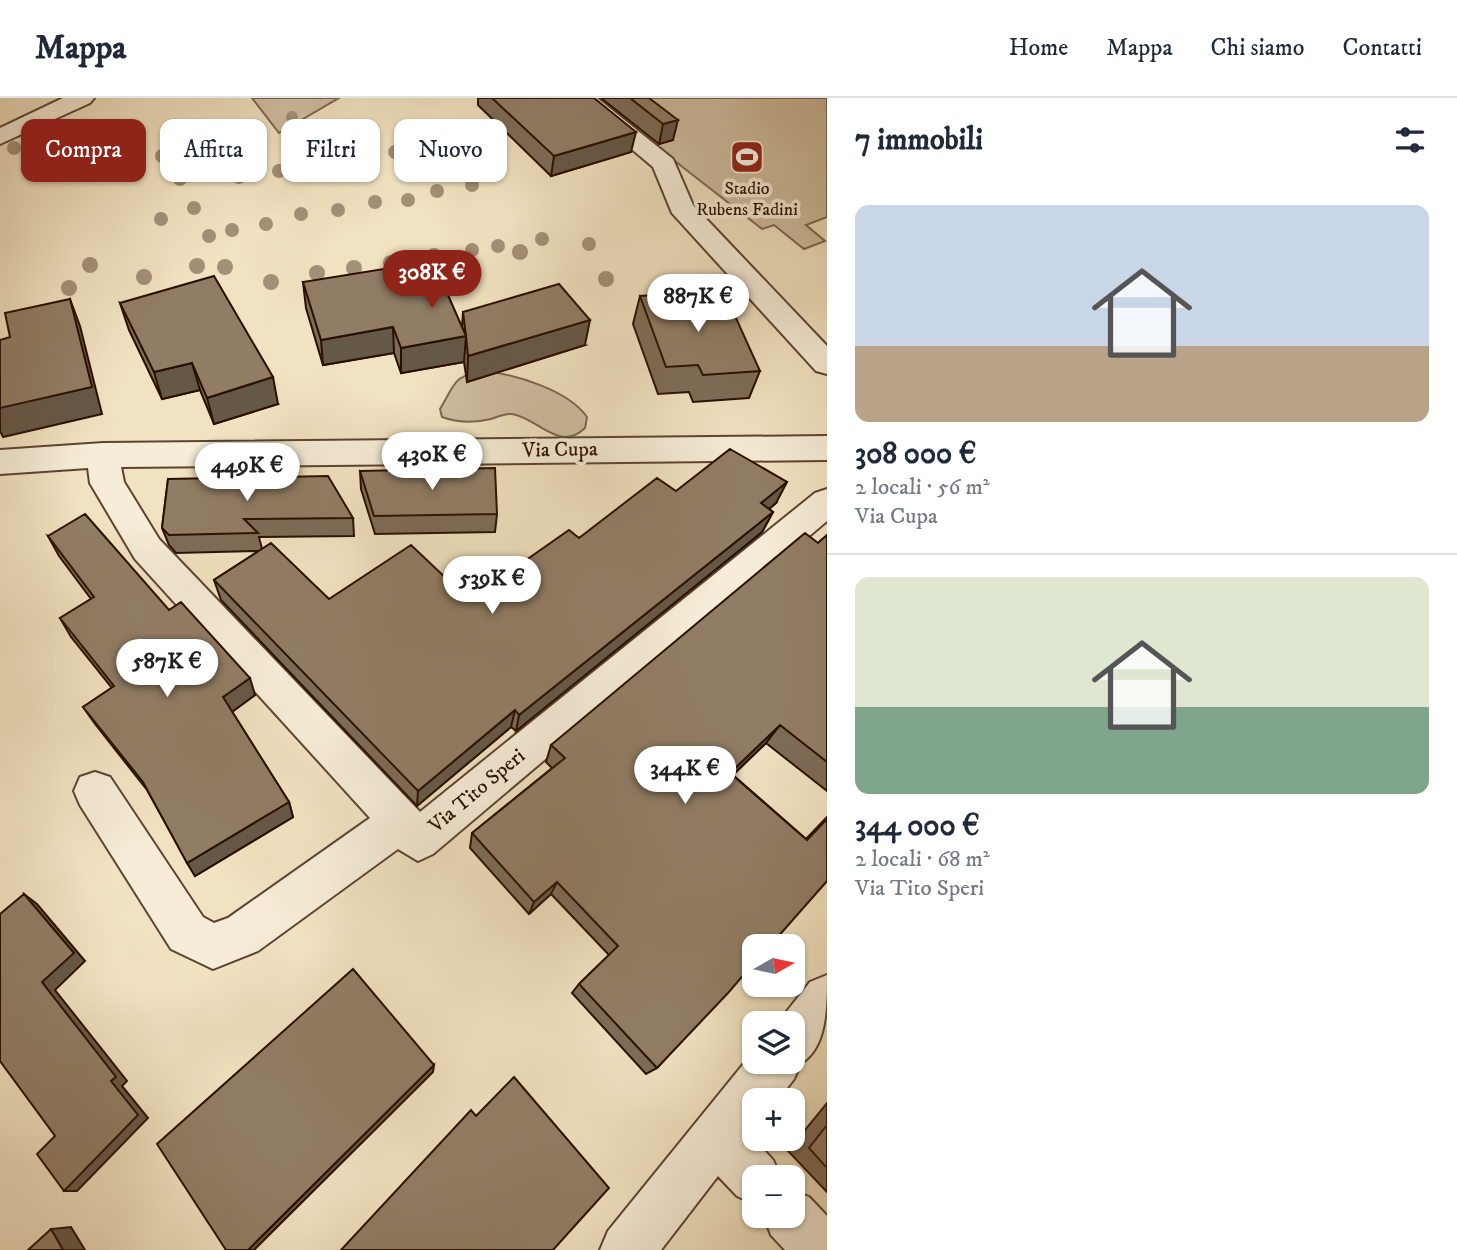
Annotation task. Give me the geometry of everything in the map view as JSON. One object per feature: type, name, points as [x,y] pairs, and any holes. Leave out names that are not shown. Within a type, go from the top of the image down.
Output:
[{"type":"street","points":[[0,136],[82,98]]},
{"type":"street","points":[[583,98],[664,164],[681,207],[744,278],[827,364]]},
{"type":"street","name":"Via Cupa","points":[[0,462],[103,455],[827,448]]},
{"type":"street","name":"Via Tito Speri","points":[[103,455],[107,483],[147,549],[418,840],[827,502]]},
{"type":"street","points":[[94,791],[187,933],[214,946],[242,935],[401,821]]},
{"type":"street","points":[[805,1027],[827,999]]},
{"type":"street","points":[[627,1250],[767,1074]]},
{"type":"street","points":[[717,1137],[743,1165]]},
{"type":"street","points":[[801,1228],[822,1250]]},
{"type":"shaded area","points":[[252,98],[339,98],[303,119],[281,119],[279,133]]},
{"type":"shaded area","name":"Stadio Rubens Fadini","points":[[594,98],[827,98],[827,217],[806,225],[825,241],[804,249],[774,225],[762,229]]},
{"type":"shaded area","points":[[485,371],[541,385],[568,399],[587,417],[585,428],[566,437],[557,436],[512,414],[472,422],[442,417],[440,409],[456,382],[466,375]]},
{"type":"building","points":[[492,98],[594,98],[636,132],[554,156]]},
{"type":"building","points":[[630,98],[649,98],[678,120],[663,124]]},
{"type":"building","points":[[433,261],[466,336],[401,348],[393,327],[321,340],[303,282]]},
{"type":"building","points":[[214,276],[273,377],[207,398],[192,363],[154,372],[120,303]]},
{"type":"building","points":[[559,284],[590,320],[468,356],[463,312]]},
{"type":"building","points":[[705,292],[736,318],[760,371],[703,375],[698,365],[666,367],[640,296]]},
{"type":"building","points":[[70,299],[92,387],[0,408],[0,340],[10,337],[5,313]]},
{"type":"building","points":[[730,449],[787,482],[761,503],[773,512],[519,715],[515,710],[418,791],[214,580],[271,543],[329,599],[411,545],[469,600],[569,530],[579,538],[657,478],[676,491]]},
{"type":"building","points":[[495,468],[497,514],[374,516],[360,471]]},
{"type":"building","points":[[328,476],[353,518],[244,519],[258,533],[169,535],[162,528],[168,479]]},
{"type":"building","points":[[85,514],[169,610],[181,602],[250,678],[223,697],[289,802],[187,863],[143,782],[83,707],[114,686],[60,618],[94,597],[48,536]]},
{"type":"building","points":[[805,533],[818,543],[827,535],[827,762],[780,725],[730,773],[807,840],[827,819],[827,881],[780,934],[742,934],[742,977],[657,1068],[579,984],[618,946],[557,882],[534,902],[472,833],[565,758],[551,745]]},
{"type":"building","points":[[24,894],[74,953],[42,982],[116,1077],[111,1081],[138,1115],[64,1191],[37,1154],[55,1136],[0,1061],[0,914]]},
{"type":"building","points":[[353,969],[434,1065],[248,1250],[226,1250],[157,1144]]},
{"type":"building","points":[[514,1077],[609,1188],[553,1250],[341,1250],[471,1110],[476,1116]]},
{"type":"building","points":[[827,1125],[827,1168],[809,1148]]},
{"type":"building","points":[[51,1229],[63,1250],[28,1250]]},
{"type":"place","name":"Stadio Rubens Fadini","points":[[747,157]]}]
